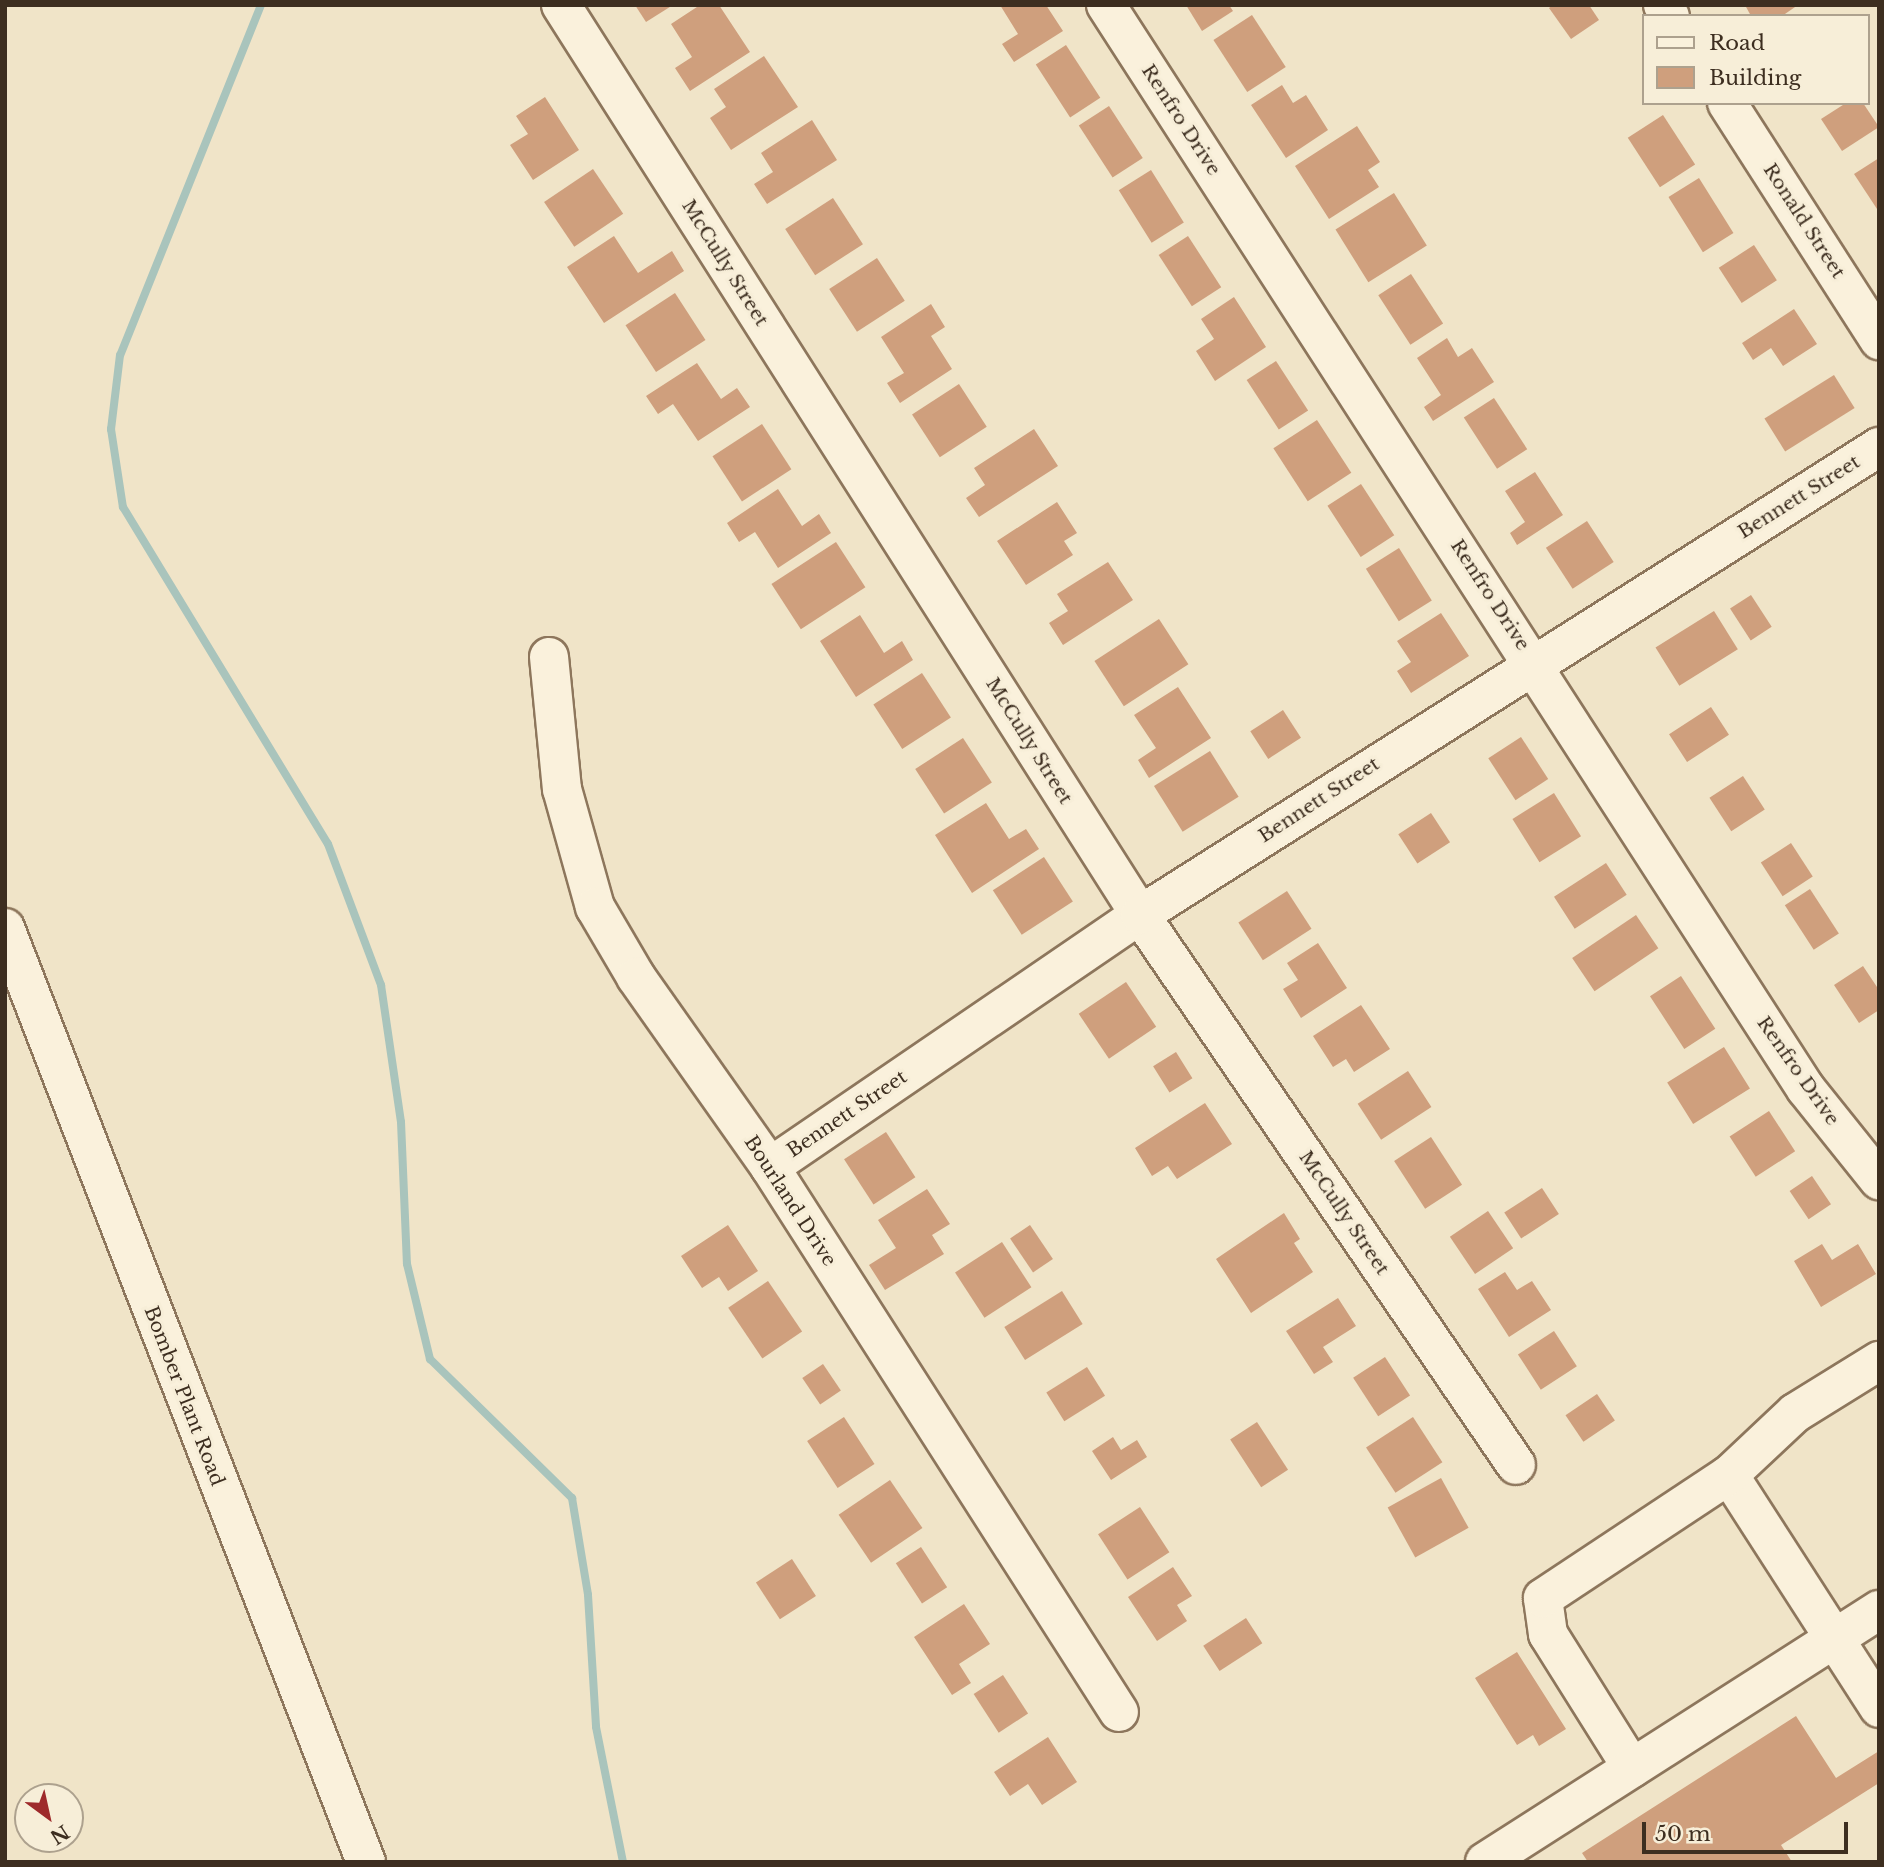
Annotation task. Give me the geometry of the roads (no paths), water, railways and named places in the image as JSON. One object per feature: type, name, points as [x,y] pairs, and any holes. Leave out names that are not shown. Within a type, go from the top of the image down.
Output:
[{"type":"street","name":"McCully Street","points":[[561,5],[1140,915],[1516,1465]]},
{"type":"street","name":"Renfro Drive","points":[[1106,5],[1534,662],[1806,1089],[1879,1180]]},
{"type":"street","name":"Ronald Street","points":[[1728,105],[1879,340]]},
{"type":"street","name":"Bennett Street","points":[[770,1167],[1140,915],[1534,662],[1879,447]]},
{"type":"street","name":"Bourland Drive","points":[[549,657],[562,789],[595,907],[636,977],[770,1167],[1119,1712]]},
{"type":"street","name":"Bomber Plant Road","points":[[5,928],[366,1862]]},
{"type":"street","points":[[1632,1768],[1548,1634],[1543,1598],[1729,1475],[1795,1413],[1879,1361]]},
{"type":"street","points":[[1729,1475],[1879,1708]]},
{"type":"street","points":[[1485,1862],[1879,1610]]},
{"type":"waterway","points":[[261,5],[120,355],[111,429],[123,507],[328,844],[381,985],[401,1122],[407,1264],[430,1359],[572,1498],[588,1595],[596,1727],[623,1862]]}]
